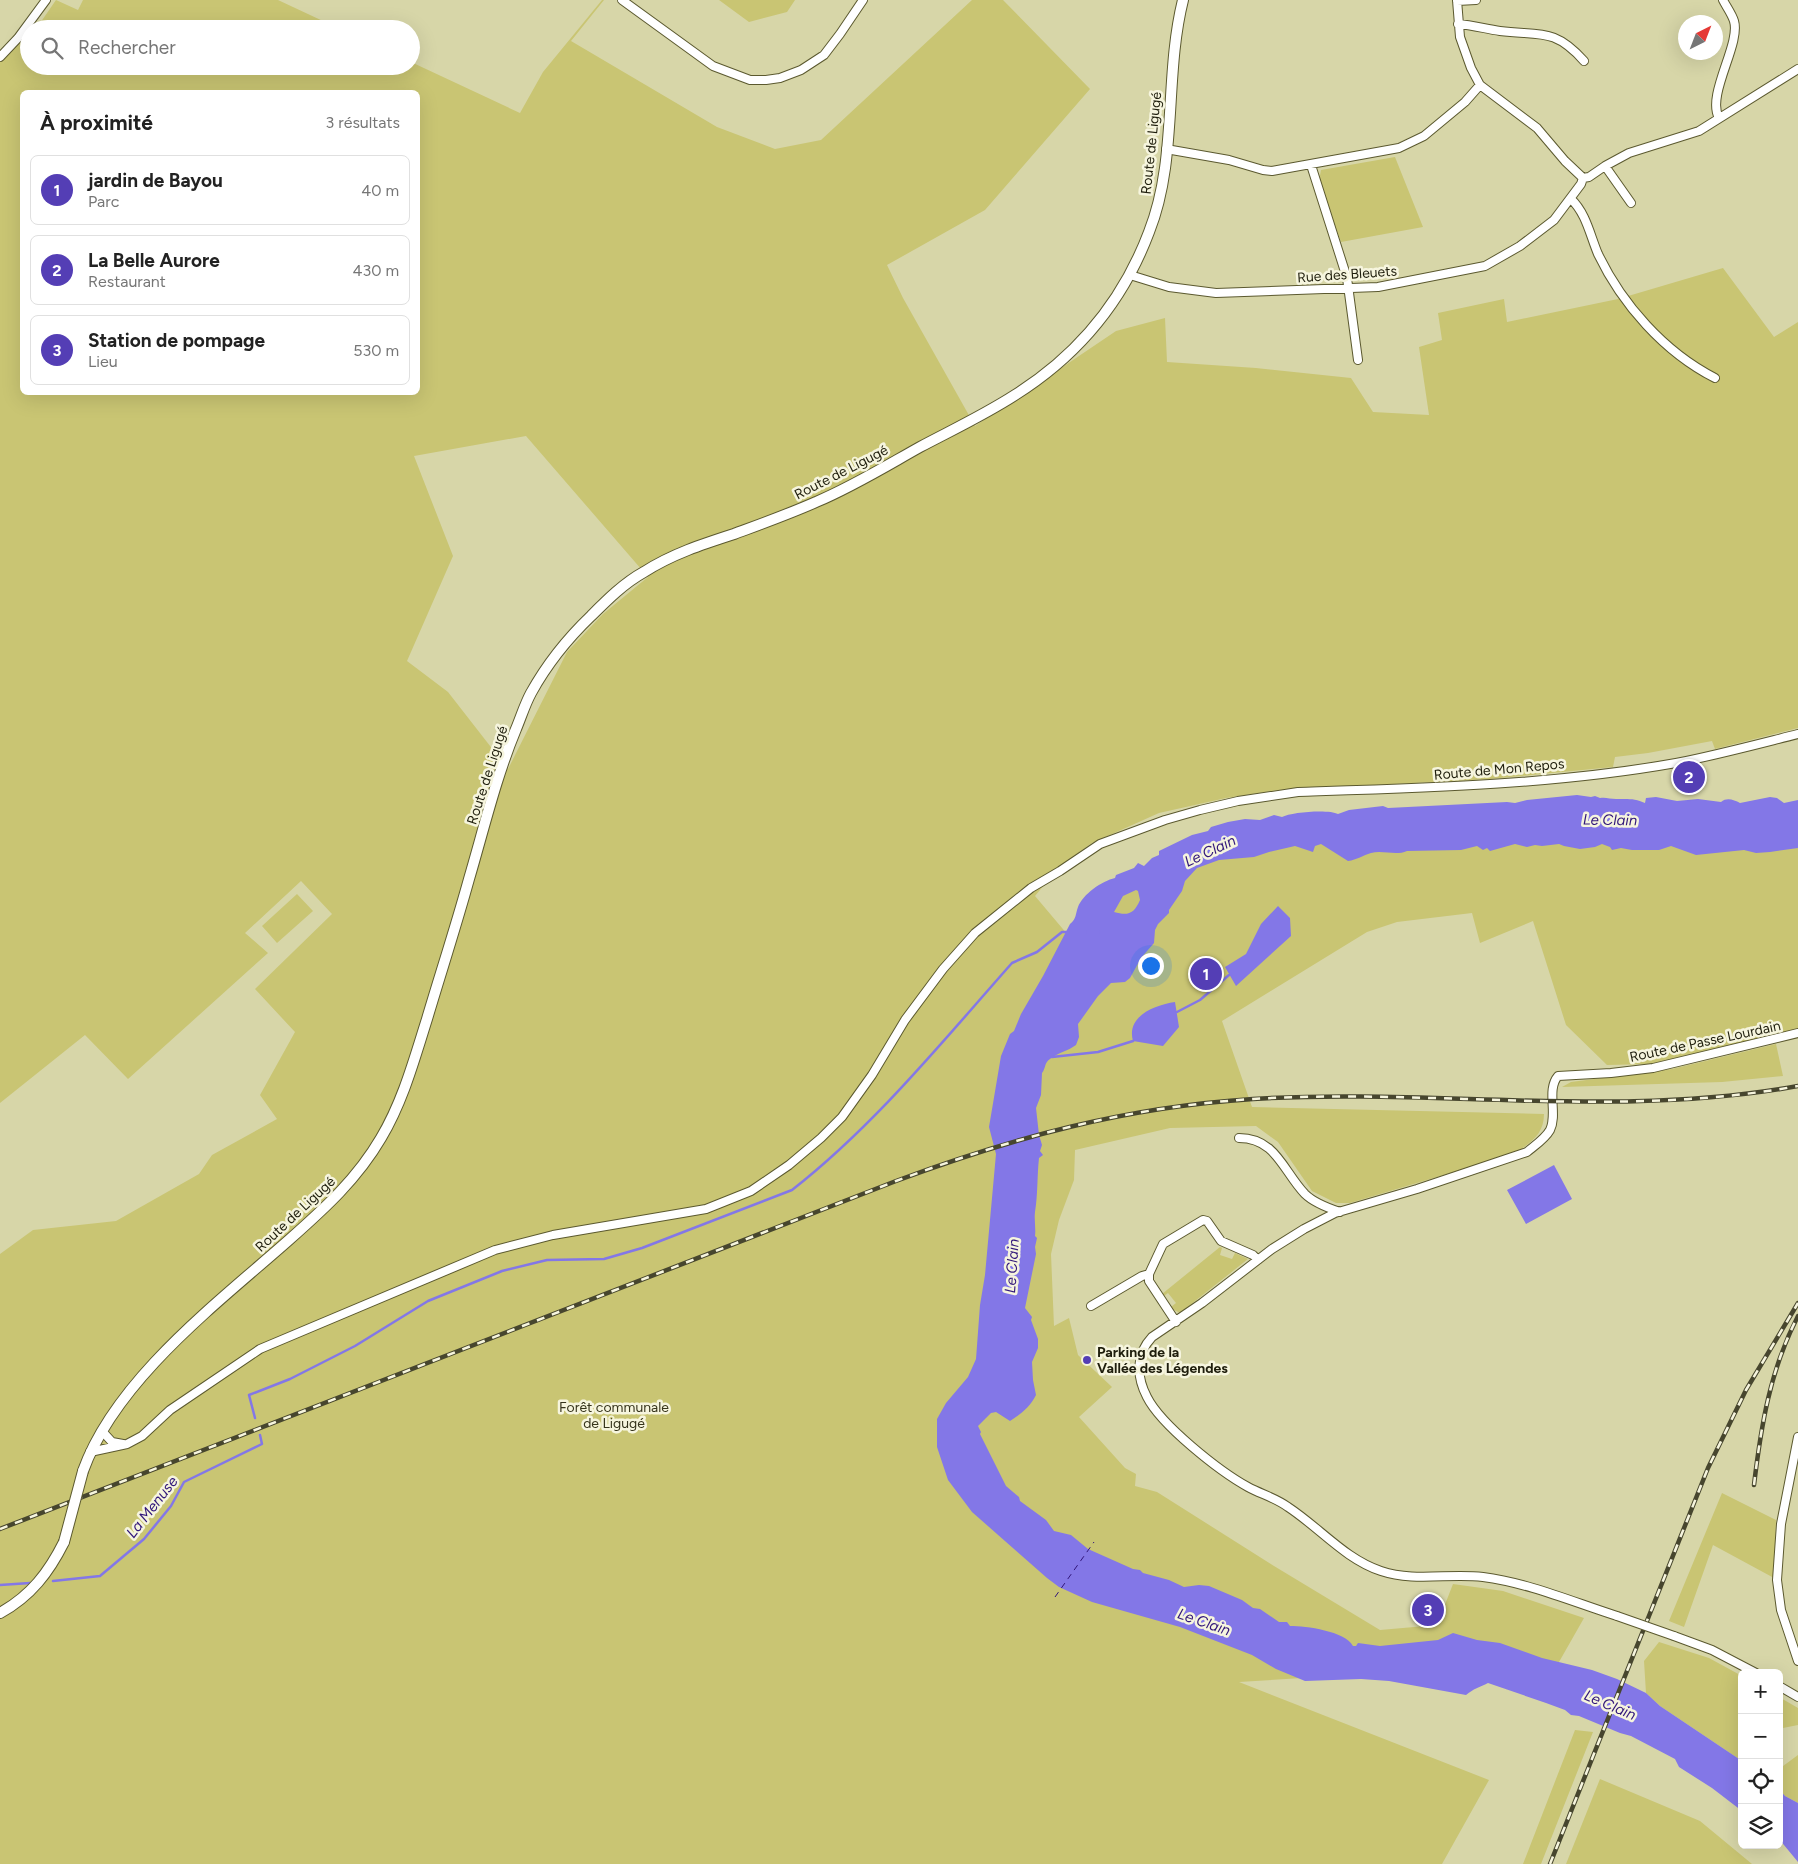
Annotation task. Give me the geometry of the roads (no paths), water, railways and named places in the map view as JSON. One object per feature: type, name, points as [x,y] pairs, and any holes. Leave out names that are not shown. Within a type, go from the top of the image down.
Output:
[{"type":"street","points":[[31,20],[46,0]]},
{"type":"street","points":[[622,0],[713,66],[750,80],[780,78],[801,70],[824,54],[863,0]]},
{"type":"street","name":"Route de Ligugé","points":[[0,1613],[31,1591],[46,1574],[64,1542],[90,1452],[125,1398],[156,1362],[194,1324],[334,1199],[357,1173],[380,1140],[399,1104],[416,1056],[459,916],[503,761],[529,696],[555,655],[588,618],[622,587],[642,572],[686,550],[821,500],[1018,394],[1083,341],[1110,308],[1130,275],[1155,217],[1163,186],[1175,46],[1183,0]]},
{"type":"street","points":[[1476,0],[1457,1],[1458,24],[1460,37],[1471,68],[1480,85],[1537,128],[1565,161],[1583,178],[1590,177],[1605,166],[1629,153],[1699,131],[1798,69]]},
{"type":"street","points":[[1719,118],[1717,114],[1717,96],[1734,33],[1734,21],[1723,0]]},
{"type":"street","points":[[1458,24],[1501,31],[1542,33],[1560,40],[1574,50],[1584,61]]},
{"type":"street","points":[[0,57],[20,35]]},
{"type":"street","points":[[1166,149],[1229,160],[1272,171],[1400,148],[1424,136],[1447,118],[1480,85]]},
{"type":"street","points":[[1311,165],[1347,278],[1358,360]]},
{"type":"street","points":[[1605,166],[1631,203]]},
{"type":"street","name":"Rue des Bleuets","points":[[1130,275],[1170,287],[1216,293],[1378,287],[1485,266],[1495,262],[1543,230],[1571,199],[1583,178]]},
{"type":"street","points":[[1571,199],[1579,206],[1601,259],[1628,303],[1674,352],[1714,378]]},
{"type":"street","name":"Route de Mon Repos","points":[[127,1444],[142,1436],[170,1410],[260,1349],[495,1250],[562,1233],[706,1209],[751,1192],[789,1165],[842,1117],[857,1098],[923,994],[975,932],[1031,888],[1100,844],[1165,820],[1238,801],[1298,792],[1499,783],[1618,770],[1675,763],[1798,734]]},
{"type":"street","name":"Route de Passe Lourdain","points":[[1340,1212],[1417,1189],[1526,1152],[1550,1132],[1554,1082],[1558,1076],[1653,1068],[1798,1033]]},
{"type":"street","points":[[1239,1138],[1252,1138],[1267,1145],[1306,1195],[1329,1209],[1340,1212]]},
{"type":"street","points":[[1340,1212],[1304,1229],[1258,1260],[1176,1322],[1152,1337],[1139,1357],[1139,1369],[1146,1396],[1160,1415],[1212,1462],[1248,1487],[1287,1506],[1360,1562],[1384,1572],[1409,1577],[1481,1577],[1528,1587],[1712,1650],[1748,1669]]},
{"type":"street","points":[[1176,1322],[1149,1281],[1149,1274],[1163,1244],[1204,1220],[1207,1221],[1222,1241],[1253,1255],[1258,1260]]},
{"type":"street","points":[[1091,1306],[1142,1276],[1149,1274]]},
{"type":"street","points":[[102,1431],[112,1442],[118,1445],[127,1444]]},
{"type":"street","points":[[1798,1437],[1781,1524],[1777,1580],[1781,1610],[1798,1661]]},
{"type":"street","points":[[90,1452],[127,1444]]},
{"type":"street","points":[[1783,1688],[1798,1697]]},
{"type":"water","name":"Le Clain","points":[[1577,795],[1631,799],[1645,803],[1646,798],[1656,797],[1677,801],[1698,799],[1721,802],[1730,799],[1740,803],[1770,797],[1777,798],[1784,803],[1798,800],[1798,848],[1756,853],[1744,850],[1696,855],[1671,846],[1659,850],[1621,848],[1612,850],[1610,847],[1602,844],[1580,849],[1559,844],[1527,847],[1515,844],[1490,851],[1487,848],[1483,850],[1477,846],[1461,850],[1407,851],[1398,853],[1376,852],[1348,861],[1321,844],[1315,846],[1313,852],[1295,846],[1254,857],[1219,860],[1197,868],[1185,881],[1182,891],[1169,910],[1169,913],[1158,924],[1155,930],[1154,943],[1141,958],[1130,978],[1125,982],[1111,983],[1098,996],[1078,1024],[1079,1037],[1076,1045],[1048,1061],[1042,1073],[1041,1095],[1036,1108],[1042,1145],[1040,1151],[1043,1155],[1039,1158],[1035,1215],[1036,1254],[1025,1308],[1032,1317],[1031,1320],[1038,1339],[1038,1348],[1032,1362],[1036,1395],[1025,1410],[1010,1421],[996,1412],[991,1413],[978,1426],[980,1434],[1006,1486],[1019,1497],[1020,1501],[1046,1520],[1054,1531],[1071,1535],[1088,1549],[1133,1569],[1140,1570],[1143,1573],[1169,1580],[1184,1587],[1209,1586],[1242,1600],[1253,1608],[1260,1609],[1279,1622],[1287,1622],[1290,1626],[1315,1628],[1334,1633],[1349,1641],[1353,1646],[1356,1646],[1358,1643],[1380,1646],[1438,1640],[1453,1633],[1477,1640],[1500,1643],[1542,1658],[1592,1670],[1617,1679],[1646,1693],[1660,1706],[1738,1758],[1738,1808],[1712,1788],[1679,1767],[1675,1759],[1631,1736],[1488,1683],[1466,1695],[1389,1681],[1361,1679],[1305,1681],[1276,1669],[1252,1655],[1180,1627],[1092,1602],[1059,1587],[1047,1578],[972,1512],[948,1480],[937,1447],[937,1419],[946,1403],[968,1377],[976,1359],[996,1154],[989,1127],[1001,1056],[1010,1034],[1014,1031],[1021,1014],[1075,918],[1080,902],[1084,897],[1099,885],[1115,878],[1116,875],[1134,868],[1138,863],[1144,866],[1152,858],[1159,855],[1159,851],[1192,835],[1208,831],[1211,827],[1228,822],[1245,819],[1260,820],[1274,815],[1282,817],[1310,812],[1333,812],[1338,814],[1349,810],[1383,806],[1388,808],[1515,803]],"holes":[[[1136,890],[1140,900],[1130,913],[1114,912],[1123,896]]]},
{"type":"water","points":[[1278,906],[1290,918],[1291,936],[1236,986],[1225,967],[1246,954],[1261,924]]},
{"type":"water","points":[[1175,1002],[1179,1027],[1163,1046],[1133,1041],[1132,1032],[1138,1018],[1151,1009]]},
{"type":"water","points":[[1554,1165],[1572,1199],[1526,1224],[1507,1190]]},
{"type":"water","points":[[1783,1794],[1798,1803],[1798,1862],[1783,1844]]},
{"type":"waterway","points":[[255,1418],[249,1395],[290,1379],[355,1346],[428,1301],[502,1271],[547,1260],[604,1259],[642,1248],[792,1190],[852,1138],[880,1110],[1012,963],[1037,952],[1062,932],[1069,932]]},
{"type":"waterway","points":[[1087,932],[1099,932]]},
{"type":"waterway","points":[[1177,1012],[1200,1000],[1229,975]]},
{"type":"waterway","points":[[1052,1057],[1098,1052],[1133,1041]]},
{"type":"waterway","name":"La Menuse","points":[[53,1581],[100,1576],[144,1539],[171,1506],[184,1482],[262,1444],[260,1435]]},
{"type":"waterway","name":"La Menuse","points":[[0,1585],[30,1583]]},
{"type":"railway","points":[[0,1529],[896,1181],[984,1151],[1072,1126],[1161,1109],[1253,1099],[1389,1097],[1594,1102],[1730,1096],[1798,1086]]},
{"type":"railway","points":[[1550,1864],[1708,1468],[1746,1390],[1798,1303]]},
{"type":"railway","points":[[1754,1485],[1768,1399],[1780,1357],[1798,1316]]},
{"type":"place","name":"La Belle Aurore","points":[[1689,777]]},
{"type":"place","name":"jardin de Bayou","points":[[1206,974]]},
{"type":"place","name":"Parking de la Vallée des Légendes","points":[[1087,1360]]},
{"type":"place","name":"Station de pompage","points":[[1428,1610]]},
{"type":"park label","name":"Forêt communale de Ligugé","points":[[614,1415]]}]
